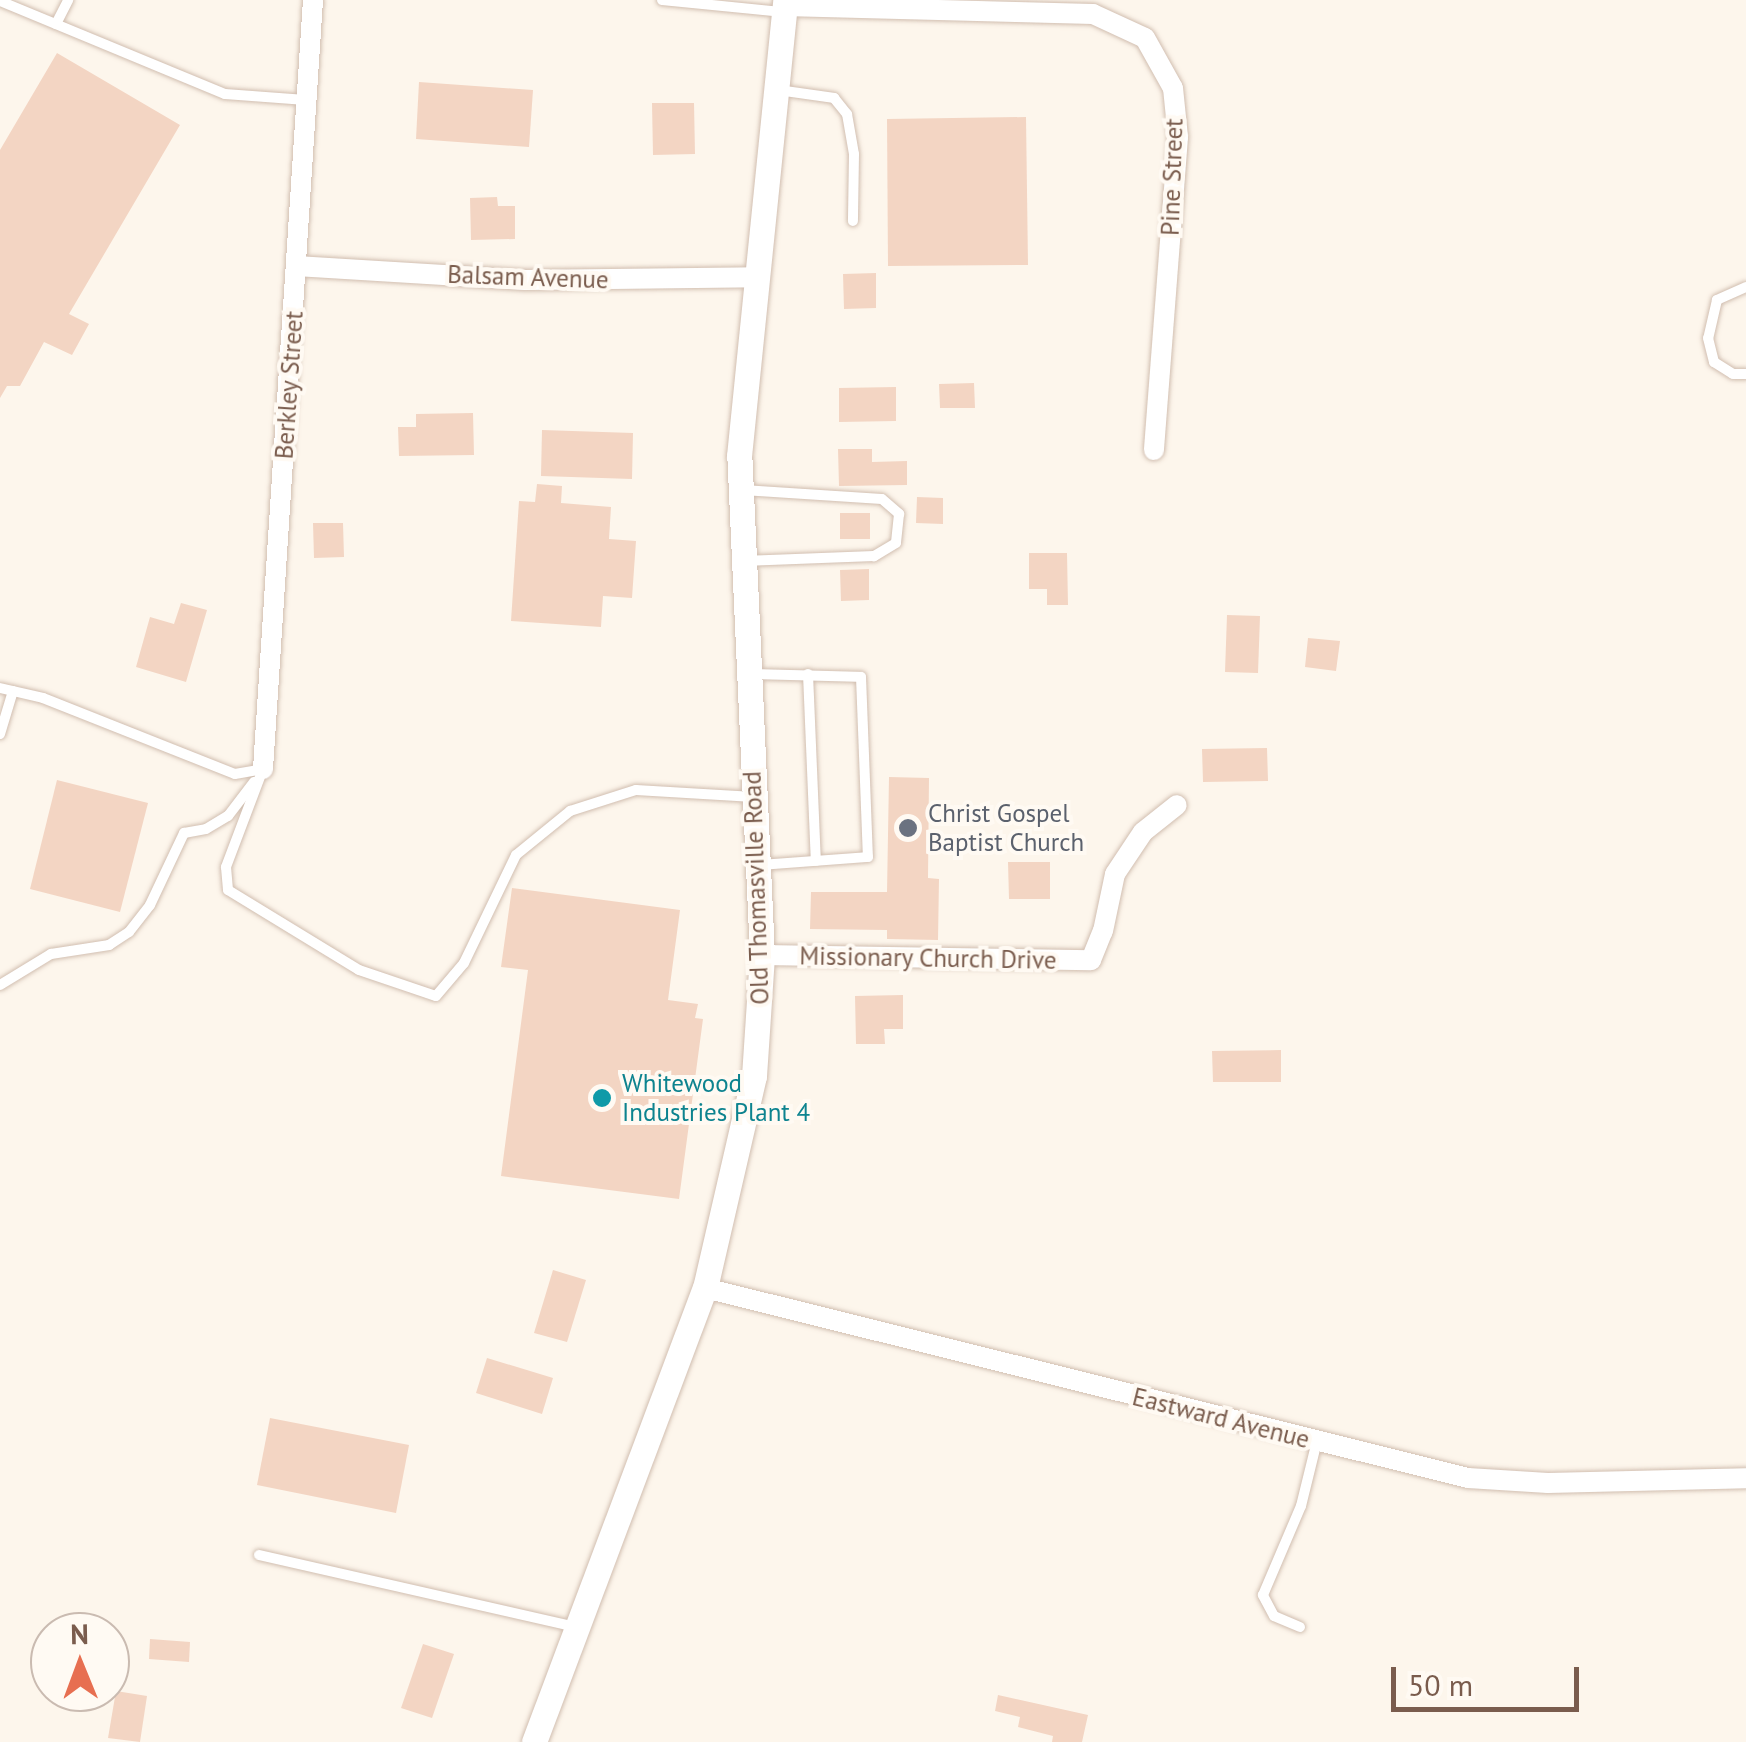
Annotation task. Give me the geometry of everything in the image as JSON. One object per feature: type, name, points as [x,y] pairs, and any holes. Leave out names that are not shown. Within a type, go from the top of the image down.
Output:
[{"type":"street","name":"Berkley Street","points":[[263,769],[313,0]]},
{"type":"street","name":"Old Thomasville Road","points":[[534,1742],[704,1288],[754,1076],[762,955],[739,456],[784,6]]},
{"type":"street","name":"Pine Street","points":[[784,6],[1093,14],[1145,38],[1173,88],[1178,137],[1154,450]]},
{"type":"street","name":"Balsam Avenue","points":[[296,266],[526,280],[759,278]]},
{"type":"street","name":"Missionary Church Drive","points":[[762,955],[1091,960],[1103,931],[1115,874],[1143,832],[1177,805]]},
{"type":"street","name":"Eastward Avenue","points":[[704,1288],[1468,1478],[1548,1483],[1746,1478]]},
{"type":"lane","points":[[56,24],[68,0]]},
{"type":"lane","points":[[662,0],[784,6]]},
{"type":"lane","points":[[0,1],[225,94],[306,100]]},
{"type":"lane","points":[[777,90],[834,98],[847,114],[854,154],[853,221]]},
{"type":"lane","points":[[1746,287],[1717,300],[1708,338],[1714,362],[1734,374],[1746,374]]},
{"type":"lane","points":[[740,490],[882,499],[899,514],[896,543],[874,556],[742,561]]},
{"type":"lane","points":[[748,674],[862,677],[868,857],[757,865]]},
{"type":"lane","points":[[808,674],[816,861]]},
{"type":"lane","points":[[0,688],[43,698],[235,774],[263,769]]},
{"type":"lane","points":[[0,734],[13,691]]},
{"type":"lane","points":[[263,769],[226,866],[228,890],[359,970],[436,996],[464,963],[516,855],[570,811],[636,790],[754,797]]},
{"type":"lane","points":[[0,985],[51,954],[109,945],[129,932],[150,905],[184,833],[206,829],[228,816],[263,769]]},
{"type":"lane","points":[[1300,1627],[1274,1616],[1263,1595],[1301,1506],[1316,1441]]},
{"type":"lane","points":[[259,1555],[577,1628]]},
{"type":"building","points":[[57,53],[180,125],[69,314],[89,324],[72,355],[44,342],[20,386],[7,386],[0,398],[0,150]]},
{"type":"building","points":[[419,82],[533,90],[529,147],[416,139]]},
{"type":"building","points":[[652,103],[694,103],[695,154],[653,155]]},
{"type":"building","points":[[1026,117],[1028,265],[888,266],[887,119]]},
{"type":"building","points":[[497,197],[498,206],[515,206],[515,239],[471,240],[470,198]]},
{"type":"building","points":[[876,273],[876,308],[844,309],[843,274]]},
{"type":"building","points":[[974,383],[975,408],[940,408],[939,384]]},
{"type":"building","points":[[896,387],[896,421],[839,422],[839,388]]},
{"type":"building","points":[[473,413],[474,455],[399,456],[398,427],[416,427],[416,414]]},
{"type":"building","points":[[542,430],[633,433],[632,479],[541,476]]},
{"type":"building","points":[[838,449],[872,449],[872,462],[907,461],[907,485],[839,486]]},
{"type":"building","points":[[537,484],[562,486],[561,503],[611,507],[609,539],[636,541],[632,598],[603,596],[601,627],[511,621],[519,501],[535,502]]},
{"type":"building","points":[[917,497],[943,498],[943,524],[916,523]]},
{"type":"building","points":[[840,513],[870,513],[870,539],[840,539]]},
{"type":"building","points":[[313,523],[343,523],[344,557],[314,558]]},
{"type":"building","points":[[1029,553],[1067,553],[1068,605],[1047,605],[1047,589],[1029,589]]},
{"type":"building","points":[[869,569],[869,600],[841,601],[840,570]]},
{"type":"building","points":[[181,603],[207,610],[186,682],[136,667],[150,617],[174,624]]},
{"type":"building","points":[[1227,615],[1260,616],[1258,673],[1225,672]]},
{"type":"building","points":[[1308,638],[1340,641],[1336,671],[1305,667]]},
{"type":"building","points":[[1267,748],[1268,781],[1203,782],[1202,749]]},
{"type":"building","name":"Christ Gospel Baptist Church","points":[[889,777],[929,778],[928,878],[939,879],[938,940],[887,939],[887,930],[810,929],[811,892],[887,892]]},
{"type":"building","points":[[57,780],[148,803],[120,912],[30,889]]},
{"type":"building","points":[[1008,862],[1050,862],[1050,899],[1009,899]]},
{"type":"building","name":"Whitewood Industries Plant 4","points":[[512,888],[680,910],[668,1000],[698,1004],[695,1018],[703,1019],[679,1199],[501,1176],[528,970],[501,967]]},
{"type":"building","points":[[903,995],[903,1029],[884,1029],[885,1044],[856,1044],[855,996]]},
{"type":"building","points":[[1281,1050],[1281,1082],[1213,1082],[1212,1051]]},
{"type":"building","points":[[553,1270],[586,1280],[567,1342],[534,1333]]},
{"type":"building","points":[[487,1358],[553,1378],[542,1414],[476,1393]]},
{"type":"building","points":[[270,1418],[409,1445],[396,1513],[257,1485]]},
{"type":"building","points":[[150,1639],[190,1642],[189,1662],[149,1659]]},
{"type":"building","points":[[423,1644],[454,1654],[432,1718],[401,1708]]},
{"type":"building","points":[[130,1693],[147,1696],[140,1742],[108,1738],[112,1712],[130,1712]]},
{"type":"building","points":[[998,1695],[1088,1715],[1082,1742],[1052,1742],[1053,1736],[1018,1727],[1020,1717],[995,1711]]},
{"type":"place","name":"Christ Gospel Baptist Church","points":[[908,828]]},
{"type":"place","name":"Whitewood Industries Plant 4","points":[[602,1098]]}]
